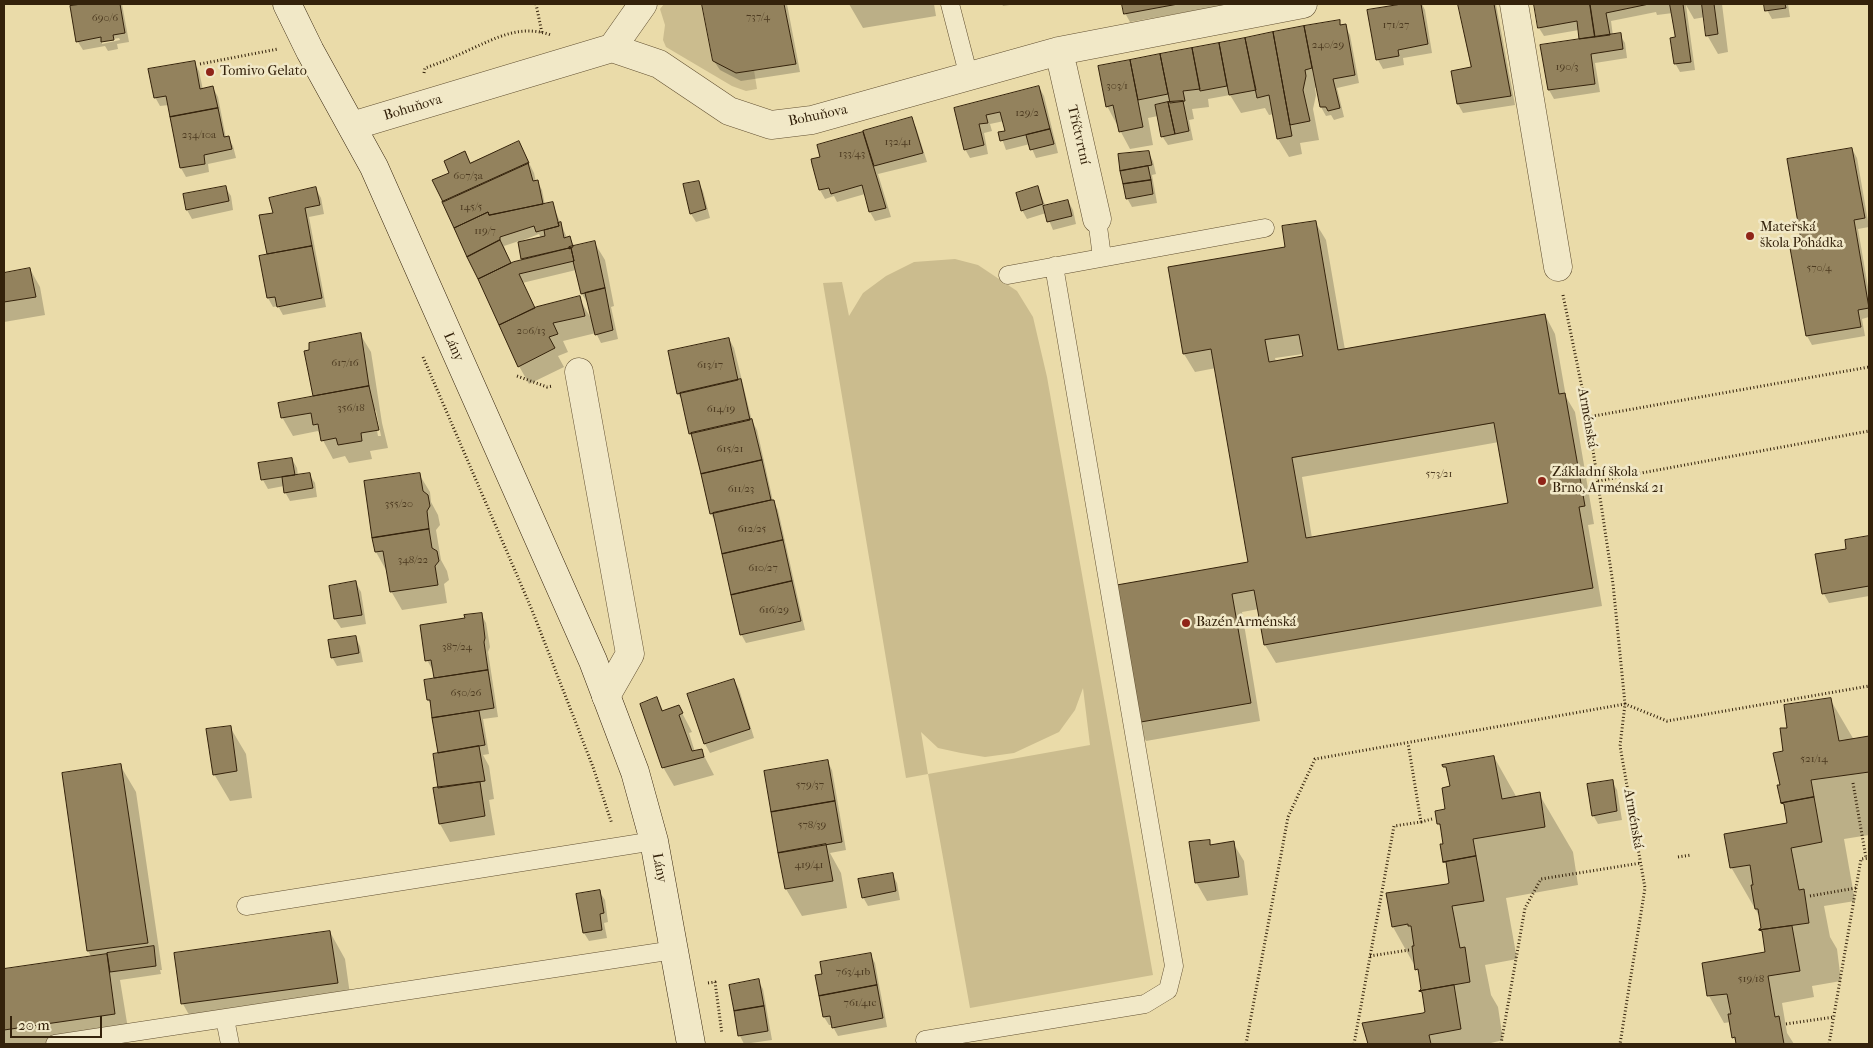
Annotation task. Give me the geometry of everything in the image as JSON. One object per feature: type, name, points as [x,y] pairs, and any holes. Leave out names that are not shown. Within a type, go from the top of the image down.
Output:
[{"type":"street","name":"Lány","points":[[287,4],[310,51],[374,167],[593,661],[635,772],[654,841],[691,1044]]},
{"type":"street","points":[[612,48],[643,4]]},
{"type":"street","name":"Bohuňova","points":[[352,126],[612,48],[658,64],[729,112],[771,125],[812,120],[1059,51],[1303,4]]},
{"type":"street","points":[[1514,4],[1558,267]]},
{"type":"street","name":"Tříčtvrtní","points":[[1059,51],[1097,219]]},
{"type":"street","points":[[579,377],[630,654],[606,696]]},
{"type":"lane","points":[[950,4],[969,77]]},
{"type":"lane","points":[[1097,219],[1102,257]]},
{"type":"lane","points":[[1008,275],[1265,228]]},
{"type":"lane","points":[[925,1040],[1145,1004],[1168,990],[1174,966],[1054,266]]},
{"type":"lane","points":[[246,906],[654,841]]},
{"type":"lane","points":[[55,1044],[77,1043],[674,950]]},
{"type":"lane","points":[[225,1019],[230,1044]]},
{"type":"path","points":[[536,4],[549,66]]},
{"type":"path","points":[[424,77],[425,68],[448,60],[506,34],[526,30],[558,37]]},
{"type":"path","points":[[200,64],[277,50]]},
{"type":"path","name":"Arménská","points":[[1558,267],[1588,417],[1615,597],[1625,704],[1620,746],[1645,888],[1620,1044]]},
{"type":"path","points":[[422,353],[451,425],[532,610],[593,767],[620,847]]},
{"type":"path","points":[[1588,417],[1869,367]]},
{"type":"path","points":[[517,376],[548,387],[579,377]]},
{"type":"path","points":[[1598,481],[1869,430]]},
{"type":"path","points":[[1246,1044],[1288,817],[1315,759],[1625,704],[1667,721],[1869,686]]},
{"type":"path","points":[[1408,743],[1420,822]]},
{"type":"path","points":[[1829,1044],[1861,859],[1868,858],[1853,784]]},
{"type":"path","points":[[1354,1044],[1394,826],[1432,820]]},
{"type":"path","points":[[1678,857],[1691,855]]},
{"type":"path","points":[[1501,1044],[1525,908],[1542,879],[1641,863]]},
{"type":"path","points":[[1810,896],[1856,888]]},
{"type":"path","points":[[1370,956],[1409,950]]},
{"type":"path","points":[[681,988],[715,982],[722,1035]]},
{"type":"path","points":[[1786,1024],[1834,1017]]},
{"type":"shaded area","points":[[664,4],[702,4],[713,61],[754,70],[757,89],[746,91],[732,86],[666,47],[663,40],[665,25],[660,9]]},
{"type":"shaded area","points":[[955,259],[978,265],[1017,291],[1033,317],[1047,377],[1153,975],[970,1008],[928,774],[906,778],[823,283],[842,282],[849,316],[863,293],[886,276],[914,262]],"holes":[[[1083,688],[1090,745],[928,774],[921,732],[938,748],[985,757],[1014,753],[1059,732],[1075,710]]]},
{"type":"building","points":[[82,4],[120,4],[125,33],[113,35],[114,40],[101,42],[101,37],[76,42],[70,6]]},
{"type":"building","points":[[702,4],[784,4],[796,64],[736,73],[713,61]]},
{"type":"building","points":[[1122,4],[1178,4],[1124,14]]},
{"type":"building","points":[[1402,4],[1421,4],[1428,44],[1398,50],[1399,56],[1376,60],[1367,10]]},
{"type":"building","points":[[1458,4],[1494,4],[1511,96],[1457,104],[1451,71],[1471,67]]},
{"type":"building","points":[[1534,4],[1590,4],[1595,37],[1579,39],[1577,21],[1538,28]]},
{"type":"building","points":[[1590,4],[1649,4],[1606,13],[1610,35],[1595,37]]},
{"type":"building","points":[[1670,4],[1683,4],[1691,62],[1674,64],[1670,38],[1675,37]]},
{"type":"building","points":[[1702,4],[1714,4],[1718,34],[1706,36]]},
{"type":"building","points":[[1764,4],[1785,4],[1786,8],[1765,11]]},
{"type":"building","points":[[1340,20],[1340,25],[1346,24],[1355,75],[1333,79],[1340,108],[1328,111],[1326,107],[1320,107],[1304,26]]},
{"type":"building","points":[[1304,26],[1312,68],[1305,70],[1306,76],[1303,90],[1310,121],[1290,125],[1273,32]]},
{"type":"building","points":[[1273,32],[1292,136],[1277,139],[1269,95],[1257,98],[1245,38]]},
{"type":"building","points":[[1621,33],[1623,49],[1591,54],[1595,84],[1548,90],[1540,45]]},
{"type":"building","points":[[1245,38],[1256,90],[1229,95],[1219,43]]},
{"type":"building","points":[[1219,43],[1227,86],[1200,91],[1192,48]]},
{"type":"building","points":[[1192,48],[1200,89],[1183,91],[1185,101],[1170,103],[1160,54]]},
{"type":"building","points":[[1160,54],[1168,94],[1138,100],[1130,60]]},
{"type":"building","points":[[1130,60],[1143,127],[1119,132],[1113,105],[1106,107],[1098,66]]},
{"type":"building","points":[[195,61],[200,89],[213,86],[218,108],[170,117],[166,96],[154,98],[148,69]]},
{"type":"building","points":[[1039,86],[1050,129],[1000,141],[998,132],[1005,131],[1000,112],[986,115],[988,123],[979,124],[984,145],[964,150],[954,108]]},
{"type":"building","points":[[1183,101],[1189,131],[1175,134],[1168,102]]},
{"type":"building","points":[[1168,102],[1175,134],[1161,137],[1155,105]]},
{"type":"building","points":[[218,108],[224,137],[229,136],[232,149],[204,155],[205,164],[180,168],[170,117]]},
{"type":"building","points":[[912,117],[923,153],[874,166],[863,131]]},
{"type":"building","points":[[1050,129],[1054,144],[1030,150],[1026,135]]},
{"type":"building","points":[[863,132],[886,208],[869,212],[862,185],[831,194],[829,188],[819,190],[811,159],[820,157],[817,145]]},
{"type":"building","points":[[519,141],[529,163],[443,202],[432,180],[449,173],[444,161],[465,151],[470,163]]},
{"type":"building","points":[[1852,148],[1865,218],[1854,220],[1869,308],[1858,310],[1861,327],[1806,336],[1790,248],[1802,246],[1787,159]]},
{"type":"building","points":[[1149,151],[1152,165],[1120,171],[1118,154]]},
{"type":"building","points":[[528,163],[533,181],[538,180],[543,204],[489,215],[488,212],[454,228],[442,202]]},
{"type":"building","points":[[1148,166],[1151,180],[1123,184],[1120,171]]},
{"type":"building","points":[[1151,180],[1153,194],[1126,199],[1123,184]]},
{"type":"building","points":[[699,181],[706,209],[690,214],[683,184]]},
{"type":"building","points":[[226,186],[229,201],[186,210],[183,194]]},
{"type":"building","points":[[1038,186],[1043,204],[1021,211],[1016,193]]},
{"type":"building","points":[[316,187],[320,205],[305,208],[312,246],[267,254],[259,215],[273,213],[269,198]]},
{"type":"building","points":[[1068,200],[1072,216],[1047,222],[1043,206]]},
{"type":"building","points":[[553,202],[559,226],[536,232],[534,226],[500,237],[500,240],[467,257],[454,228],[488,212],[489,215]]},
{"type":"building","name":"Základní škola Brno, Arménská 21","points":[[1316,221],[1338,350],[1545,314],[1559,394],[1565,393],[1585,506],[1579,507],[1593,588],[1264,645],[1254,590],[1232,594],[1251,703],[1135,723],[1111,586],[1248,562],[1211,349],[1183,354],[1168,267],[1285,247],[1282,226]],"holes":[[[1299,335],[1303,356],[1269,362],[1265,340]],[[1494,423],[1508,503],[1306,538],[1292,458]]]},
{"type":"building","points":[[561,222],[564,238],[570,236],[573,247],[521,259],[518,242],[545,236],[544,230],[559,226],[558,223]]},
{"type":"building","points":[[500,240],[511,263],[478,279],[467,257]]},
{"type":"building","points":[[595,241],[605,288],[581,294],[571,248],[569,249],[569,247]]},
{"type":"building","points":[[312,246],[322,298],[277,307],[275,297],[267,298],[259,256]]},
{"type":"building","points":[[571,248],[574,261],[519,274],[535,308],[499,325],[478,279],[513,262]]},
{"type":"building","points":[[30,268],[36,297],[4,302],[4,273]]},
{"type":"building","points":[[605,288],[613,330],[595,335],[585,293]]},
{"type":"building","points":[[580,296],[585,316],[553,323],[558,334],[549,337],[555,348],[518,367],[499,325],[536,307]]},
{"type":"building","points":[[361,333],[369,386],[313,396],[304,351],[309,350],[309,343]]},
{"type":"building","points":[[729,338],[738,380],[677,394],[668,351]]},
{"type":"building","points":[[741,379],[750,420],[689,434],[680,393]]},
{"type":"building","points":[[369,386],[379,430],[361,433],[362,441],[338,445],[336,438],[321,441],[318,424],[313,425],[311,413],[281,418],[278,403]]},
{"type":"building","points":[[752,419],[762,460],[701,474],[691,433]]},
{"type":"building","points":[[292,458],[295,475],[261,480],[258,463]]},
{"type":"building","points":[[762,460],[771,500],[710,514],[701,474]]},
{"type":"building","points":[[310,473],[313,488],[284,493],[282,477]]},
{"type":"building","points":[[420,473],[423,491],[428,495],[430,506],[427,511],[429,529],[372,538],[364,481]]},
{"type":"building","points":[[774,500],[783,540],[722,554],[713,513]]},
{"type":"building","points":[[429,529],[432,548],[437,551],[439,561],[435,566],[438,585],[390,592],[383,551],[375,552],[372,538]]},
{"type":"building","points":[[1869,536],[1869,586],[1822,594],[1815,554],[1846,549],[1845,540]]},
{"type":"building","points":[[783,540],[792,581],[731,595],[722,554]]},
{"type":"building","points":[[356,581],[362,615],[334,619],[329,586]]},
{"type":"building","points":[[792,581],[801,621],[740,635],[731,595]]},
{"type":"building","points":[[482,613],[488,670],[434,678],[431,660],[425,661],[420,625],[465,618],[464,615]]},
{"type":"building","points":[[356,636],[359,653],[331,658],[328,640]]},
{"type":"building","points":[[488,670],[494,708],[432,718],[430,700],[427,700],[424,680]]},
{"type":"building","points":[[734,679],[750,729],[704,744],[687,694]]},
{"type":"building","points":[[657,697],[662,711],[679,705],[683,713],[679,715],[692,751],[702,749],[704,757],[662,768],[640,704]]},
{"type":"building","points":[[1831,698],[1839,741],[1869,736],[1869,772],[1811,780],[1814,797],[1781,803],[1777,785],[1780,785],[1773,753],[1783,751],[1780,728],[1787,728],[1784,705]]},
{"type":"building","points":[[479,711],[485,745],[438,753],[432,718]]},
{"type":"building","points":[[231,726],[237,771],[213,775],[206,729]]},
{"type":"building","points":[[479,746],[485,781],[438,788],[433,754]]},
{"type":"building","points":[[1494,756],[1502,799],[1540,792],[1545,827],[1473,839],[1476,856],[1443,862],[1440,844],[1443,844],[1440,824],[1437,824],[1435,811],[1445,809],[1442,788],[1450,786],[1446,767],[1442,765]]},
{"type":"building","points":[[828,760],[835,801],[771,812],[764,771]]},
{"type":"building","points":[[121,764],[148,943],[87,951],[62,773]]},
{"type":"building","points":[[1613,780],[1617,811],[1592,816],[1587,784]]},
{"type":"building","points":[[480,782],[485,816],[439,824],[433,788]]},
{"type":"building","points":[[1814,797],[1822,842],[1791,848],[1799,890],[1804,889],[1809,923],[1759,930],[1761,928],[1758,909],[1755,909],[1750,865],[1730,868],[1724,834],[1787,823],[1784,804],[1781,803]]},
{"type":"building","points":[[835,801],[842,842],[778,853],[771,812]]},
{"type":"building","points":[[1210,840],[1210,845],[1234,841],[1239,877],[1195,883],[1189,842]]},
{"type":"building","points":[[826,844],[833,881],[785,889],[778,853]]},
{"type":"building","points":[[1476,856],[1484,901],[1452,906],[1460,948],[1465,947],[1470,982],[1419,991],[1421,989],[1418,969],[1415,970],[1411,926],[1408,926],[1408,924],[1392,927],[1386,893],[1447,884],[1449,883],[1446,862],[1443,862]]},
{"type":"building","points":[[893,873],[896,891],[862,898],[858,879]]},
{"type":"building","points":[[600,890],[604,913],[600,914],[602,930],[583,933],[576,894]]},
{"type":"building","points":[[1792,926],[1800,971],[1768,976],[1775,1017],[1779,1016],[1784,1044],[1736,1044],[1735,1037],[1732,1038],[1728,1014],[1731,1014],[1727,994],[1707,996],[1702,963],[1765,952],[1762,931],[1759,930]]},
{"type":"building","points":[[330,931],[338,983],[181,1004],[174,953]]},
{"type":"building","points":[[154,946],[156,966],[110,972],[107,953]]},
{"type":"building","points":[[871,953],[877,985],[819,996],[815,975],[822,974],[820,962]]},
{"type":"building","points":[[107,954],[115,1014],[4,1030],[4,969]]},
{"type":"building","points":[[759,979],[764,1006],[734,1011],[729,985]]},
{"type":"building","points":[[877,985],[883,1018],[832,1028],[830,1016],[823,1017],[819,996]]},
{"type":"building","points":[[1454,985],[1461,1029],[1429,1035],[1431,1044],[1368,1044],[1362,1023],[1423,1013],[1425,1012],[1422,992],[1419,991]]},
{"type":"building","points":[[764,1006],[768,1031],[738,1036],[734,1011]]},
{"type":"place","name":"Tomivo Gelato","points":[[210,72]]},
{"type":"place","name":"Mateřská škola Pohádka","points":[[1750,236]]},
{"type":"place","name":"Základní škola Brno, Arménská 21","points":[[1542,481]]},
{"type":"place","name":"Bazén Arménská","points":[[1186,623]]}]
